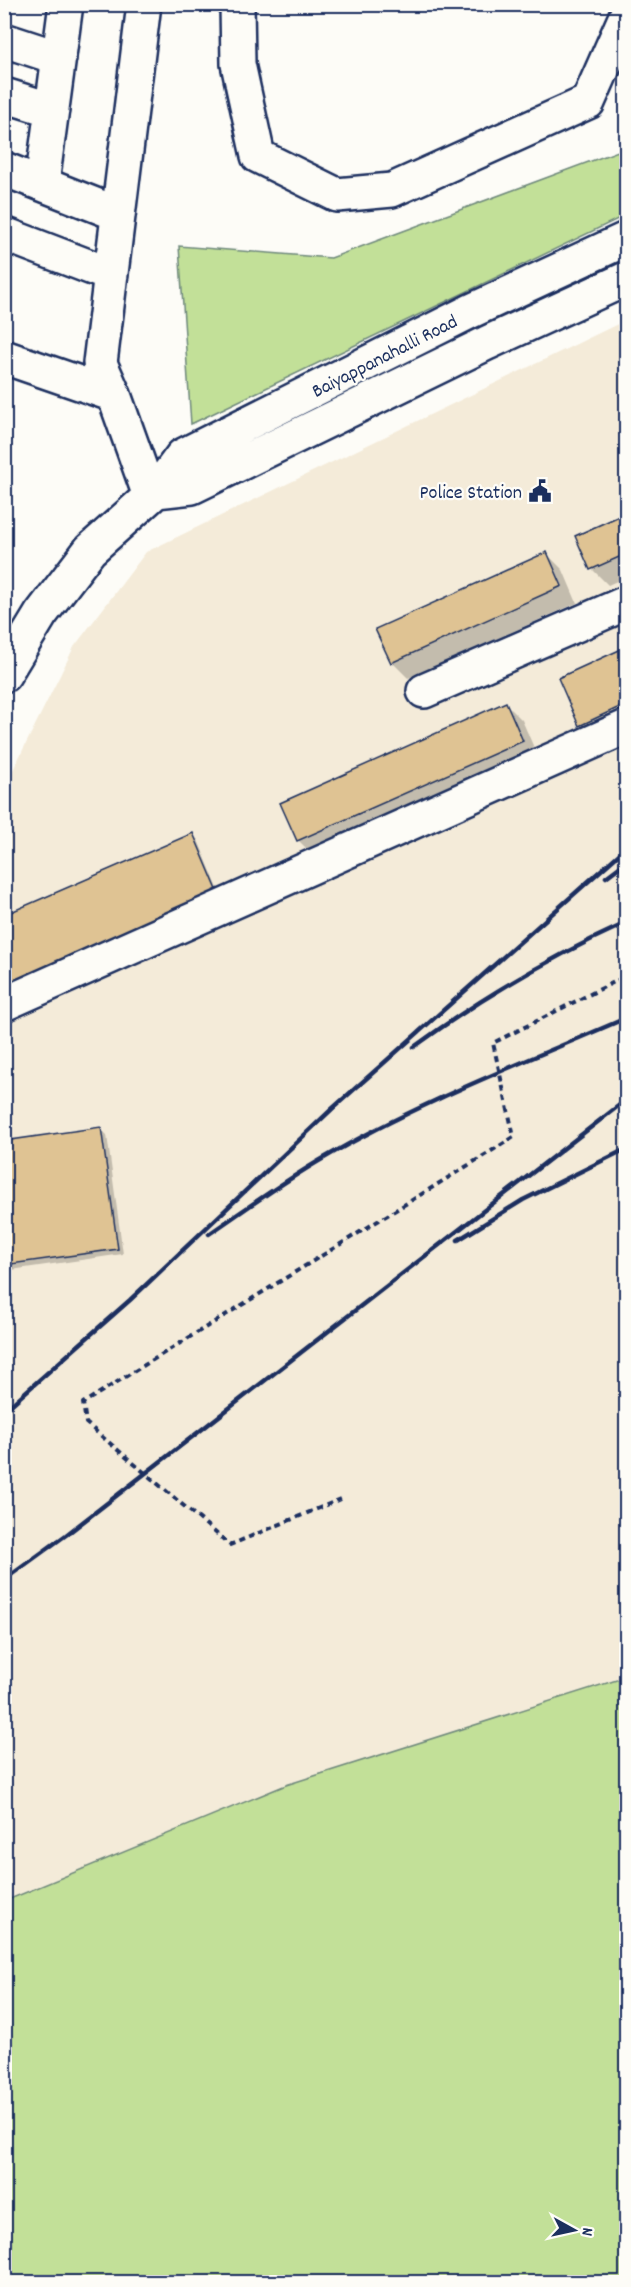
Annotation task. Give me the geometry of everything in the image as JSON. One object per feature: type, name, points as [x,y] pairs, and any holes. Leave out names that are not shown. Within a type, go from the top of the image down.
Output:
[{"type":"street","points":[[42,183],[66,4]]},
{"type":"street","points":[[144,4],[100,363],[153,493]]},
{"type":"street","points":[[237,4],[238,64],[258,156],[338,195],[392,190],[588,102],[627,16]]},
{"type":"street","points":[[4,40],[59,58]]},
{"type":"street","points":[[4,95],[52,110]]},
{"type":"street","points":[[4,169],[118,214]]},
{"type":"street","points":[[4,234],[111,275]]},
{"type":"street","name":"Baiyappanahalli Road","points":[[4,675],[41,614],[90,550],[153,493],[182,456],[471,311],[627,239]]},
{"type":"street","name":"Baiyappanahalli Road","points":[[153,493],[192,487],[487,343],[627,279]]},
{"type":"street","points":[[4,357],[114,395]]},
{"type":"street","points":[[424,691],[627,603]]},
{"type":"street","points":[[4,1004],[627,727]]},
{"type":"path","points":[[341,1499],[230,1545],[86,1423],[83,1403],[514,1137],[493,1043],[627,976]]},
{"type":"shaded area","points":[[626,320],[626,2282],[5,2282],[4,788],[74,647],[146,552]]},
{"type":"green space","points":[[626,148],[626,215],[191,424],[179,246],[331,258]]},
{"type":"green space","points":[[626,1677],[626,2282],[5,2282],[5,1901],[286,1785]]},
{"type":"building","points":[[626,513],[626,554],[590,570],[575,536]]},
{"type":"building","points":[[547,552],[562,586],[391,663],[375,629]]},
{"type":"building","points":[[626,647],[626,704],[579,726],[558,678]]},
{"type":"building","points":[[506,702],[523,741],[297,841],[280,803]]},
{"type":"building","points":[[193,833],[220,897],[4,991],[4,915]]},
{"type":"building","points":[[101,1127],[118,1249],[4,1265],[4,1141]]},
{"type":"railway","points":[[4,1411],[130,1300],[332,1109],[626,848]]},
{"type":"railway","points":[[606,877],[626,862]]},
{"type":"railway","points":[[414,1047],[517,979],[626,923]]},
{"type":"railway","points":[[209,1234],[294,1176],[360,1138],[435,1101],[626,1018]]},
{"type":"railway","points":[[4,1580],[66,1535],[626,1100]]},
{"type":"railway","points":[[458,1240],[523,1200],[626,1149]]},
{"type":"place","name":"Police Station","points":[[540,491]]}]
